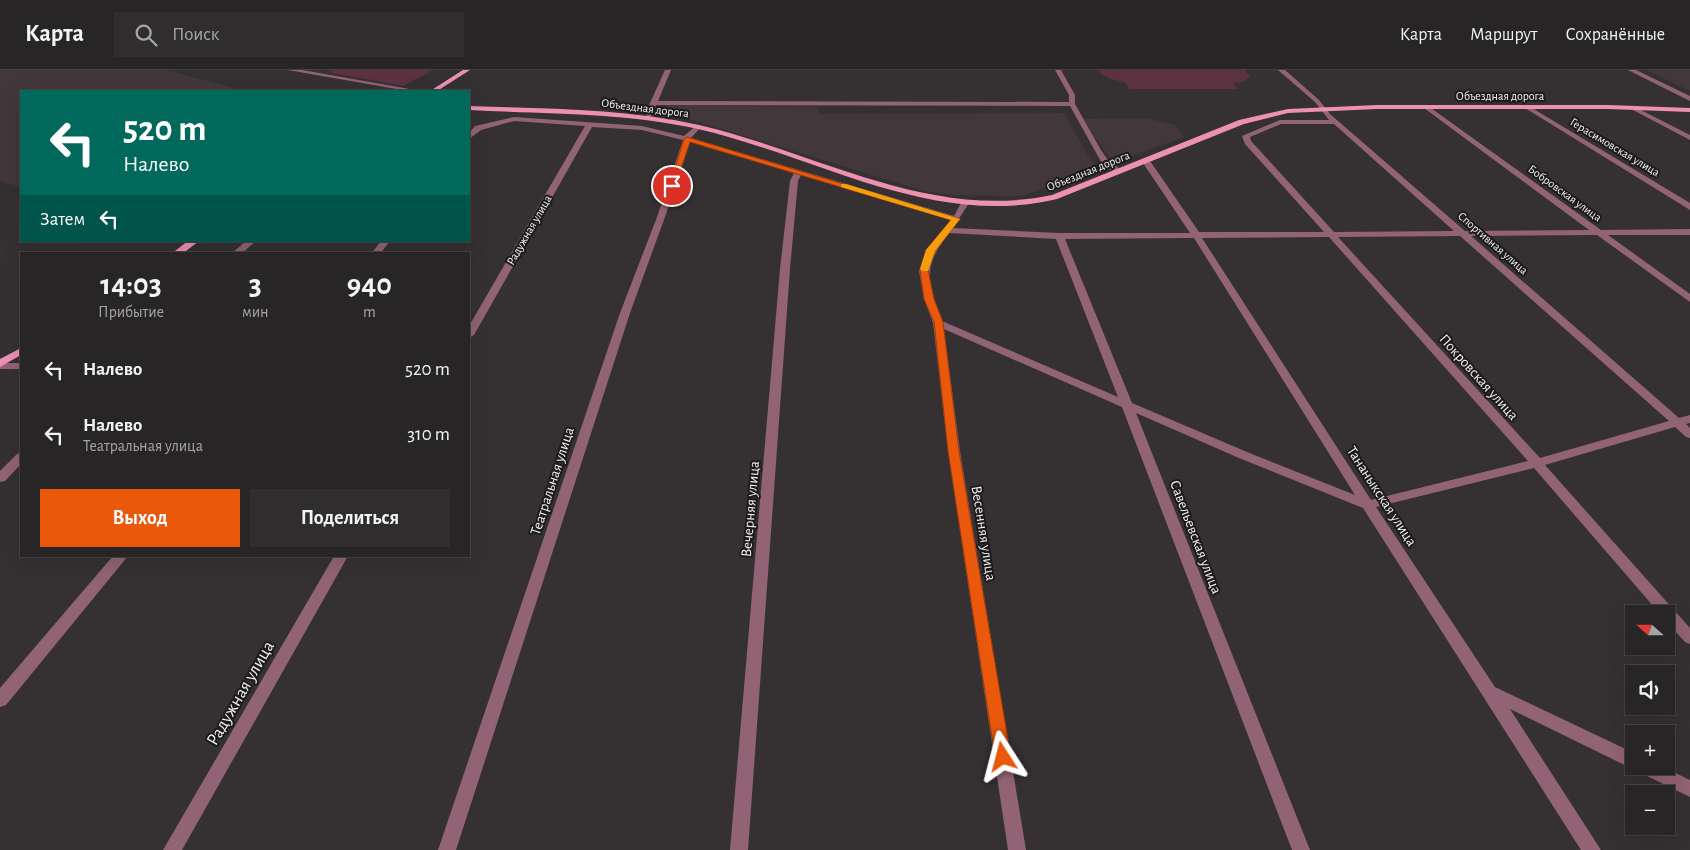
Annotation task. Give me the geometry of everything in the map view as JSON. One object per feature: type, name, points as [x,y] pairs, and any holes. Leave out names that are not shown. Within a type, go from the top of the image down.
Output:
[{"type":"main road","points":[[435,90],[466,70]]},
{"type":"main road","name":"Объездная дорога","points":[[470,108],[648,117],[698,127],[924,196],[965,203],[1003,205],[1041,201],[1254,118],[1283,112],[1322,108],[1426,107],[1690,110]]},
{"type":"main road","points":[[178,252],[193,242]]},
{"type":"main road","points":[[0,365],[20,352]]},
{"type":"street","points":[[292,70],[412,90]]},
{"type":"street","points":[[648,117],[668,70]]},
{"type":"street","points":[[1058,70],[1072,95],[1072,104],[1104,160],[1108,165],[1120,170]]},
{"type":"street","name":"Спортивная улица","points":[[1282,70],[1336,122],[1690,434]]},
{"type":"street","points":[[1631,70],[1690,99]]},
{"type":"street","points":[[653,103],[1072,104]]},
{"type":"street","name":"Бобровская улица","points":[[1426,107],[1690,299]]},
{"type":"street","name":"Герасимовская улица","points":[[1527,107],[1690,207]]},
{"type":"street","points":[[1633,108],[1690,138]]},
{"type":"street","points":[[470,136],[478,128],[514,119],[642,128],[687,139],[799,172],[976,233],[1059,236],[1690,232]]},
{"type":"street","name":"Покровская улица","points":[[1336,122],[1280,122],[1246,136],[1248,142],[1332,234],[1690,638]]},
{"type":"street","name":"Радужная улица","points":[[470,333],[590,124]]},
{"type":"street","name":"Театральная улица","points":[[447,850],[625,313],[661,217],[687,139],[693,130],[698,127]]},
{"type":"street","name":"Тананыкская улица","points":[[1145,160],[1195,234],[1592,850]]},
{"type":"street","name":"Вечерняя улица","points":[[739,850],[785,269],[794,181],[799,172]]},
{"type":"street","name":"Весенняя улица","points":[[965,203],[952,224],[931,250],[924,270],[929,299],[938,322],[954,451],[1017,850]]},
{"type":"street","name":"Савельевская улица","points":[[1059,236],[1129,404],[1202,601],[1302,850]]},
{"type":"street","points":[[238,252],[251,242]]},
{"type":"street","points":[[377,252],[385,242]]},
{"type":"street","points":[[938,322],[1243,454],[1368,505],[1536,463],[1690,419]]},
{"type":"street","points":[[0,365],[20,366]]},
{"type":"street","points":[[0,478],[20,458]]},
{"type":"street","points":[[0,700],[120,557]]},
{"type":"street","name":"Радужная улица","points":[[172,850],[340,557]]},
{"type":"street","points":[[1490,692],[1625,758]]},
{"type":"street","points":[[1661,775],[1690,789]]},
{"type":"shaded area","points":[[0,70],[165,70],[242,90],[20,90],[20,187],[0,181]]},
{"type":"shaded area","points":[[334,70],[433,70],[403,86],[328,72]]},
{"type":"shaded area","points":[[1100,70],[1245,70],[1250,77],[1245,81],[1233,83],[1238,89],[1129,89],[1126,83],[1108,78],[1100,73]]},
{"type":"shaded area","points":[[1646,70],[1690,70],[1690,91]]},
{"type":"shaded area","points":[[670,105],[817,107],[819,114],[1064,113],[1095,168],[1023,196],[953,195],[928,192],[659,110]]},
{"type":"shaded area","points":[[1146,118],[1175,125],[1184,137],[1113,163],[1083,119]]},
{"type":"slow traffic","points":[[844,186],[956,219],[931,250],[925,269]]},
{"type":"route","points":[[672,186],[687,139],[956,219],[931,250],[924,270],[929,299],[938,322],[954,451],[1003,757]]}]
